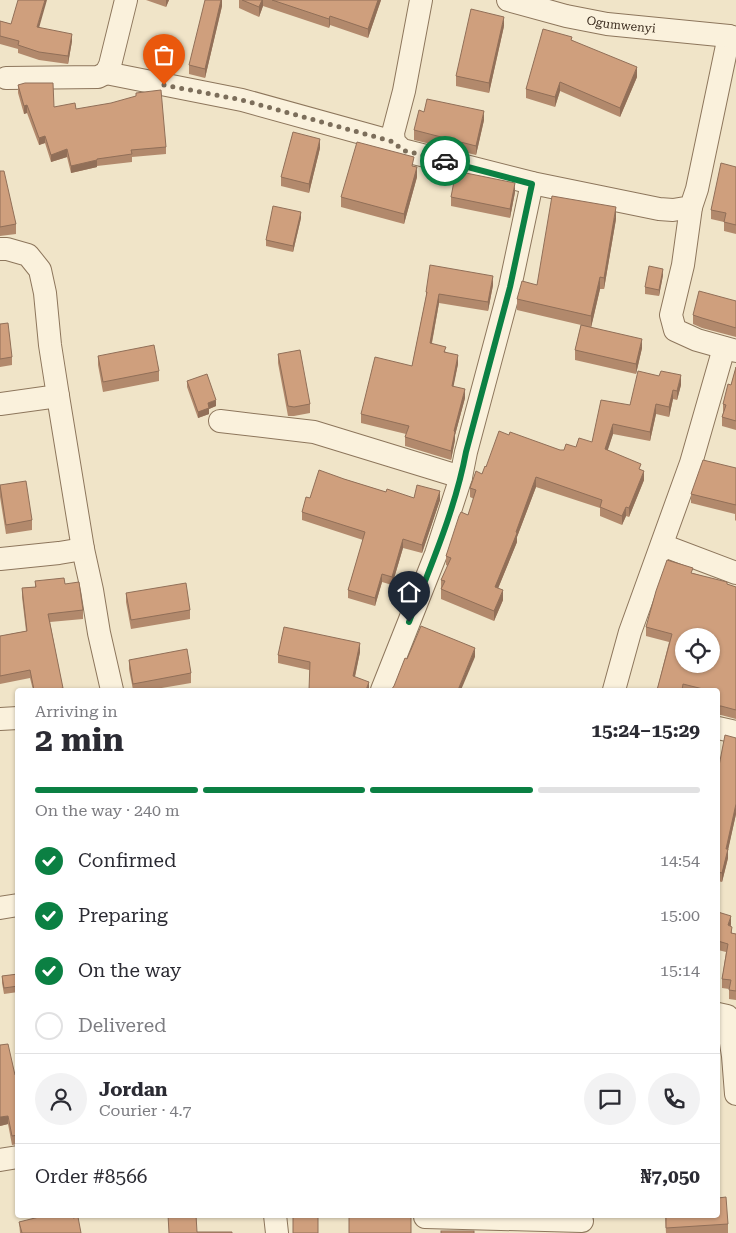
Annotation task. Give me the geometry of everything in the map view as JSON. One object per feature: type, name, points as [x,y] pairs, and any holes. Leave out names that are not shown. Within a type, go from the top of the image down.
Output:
[{"type":"street","points":[[106,74],[110,65],[126,0]]},
{"type":"street","points":[[394,142],[393,133],[404,91],[421,0]]},
{"type":"street","name":"Ogumwenyi","points":[[508,0],[566,16],[607,24],[733,37]]},
{"type":"street","points":[[617,688],[630,632],[730,350],[697,340],[674,330],[670,315],[683,265],[691,207],[697,189],[733,37]]},
{"type":"street","points":[[6,78],[98,77],[106,74],[242,100],[394,142],[402,150],[532,184],[659,209],[673,210],[691,207]]},
{"type":"street","points":[[383,688],[436,554],[461,477],[510,287],[532,184]]},
{"type":"street","points":[[0,249],[28,254],[40,270],[45,293],[50,345],[83,549],[112,688]]},
{"type":"street","points":[[0,404],[58,396]]},
{"type":"street","points":[[220,421],[314,432],[461,477]]},
{"type":"street","points":[[662,545],[736,573]]},
{"type":"street","points":[[0,559],[83,549]]},
{"type":"street","points":[[0,719],[15,718]]},
{"type":"street","points":[[720,728],[736,732]]},
{"type":"street","points":[[0,908],[15,906]]},
{"type":"street","points":[[720,1014],[727,1016],[731,1036],[736,1094]]},
{"type":"street","points":[[0,1160],[15,1157]]},
{"type":"street","points":[[275,1218],[277,1233]]},
{"type":"street","points":[[426,1222],[582,1223]]},
{"type":"building","points":[[18,0],[45,0],[37,27],[72,34],[68,56],[39,52],[18,45],[19,41],[0,36],[0,21],[11,24]]},
{"type":"building","points":[[205,0],[221,0],[205,69],[189,65]]},
{"type":"building","points":[[242,0],[262,0],[259,7]]},
{"type":"building","points":[[272,0],[378,0],[368,29],[330,16],[329,19]]},
{"type":"building","points":[[471,9],[504,17],[489,83],[456,76]]},
{"type":"building","points":[[543,29],[572,37],[571,40],[637,67],[620,108],[560,82],[555,97],[526,89]]},
{"type":"building","points":[[25,83],[53,83],[54,107],[75,103],[76,109],[111,103],[136,96],[136,93],[161,90],[166,147],[131,150],[132,154],[97,159],[71,166],[67,149],[51,155],[45,136],[39,138],[27,105],[24,106],[18,85]]},
{"type":"building","points":[[427,99],[484,111],[476,146],[414,130],[419,110],[424,112]]},
{"type":"building","points":[[293,132],[320,139],[309,184],[281,177]]},
{"type":"building","points":[[357,142],[414,157],[412,166],[417,167],[404,214],[341,197]]},
{"type":"building","points":[[721,163],[736,167],[736,225],[724,222],[726,213],[711,210]]},
{"type":"building","points":[[0,171],[4,171],[16,224],[0,227]]},
{"type":"building","points":[[456,171],[515,183],[510,209],[451,197]]},
{"type":"building","points":[[552,196],[616,207],[604,278],[600,277],[591,316],[517,299],[522,281],[537,285]]},
{"type":"building","points":[[273,206],[301,212],[293,246],[266,240]]},
{"type":"building","points":[[430,265],[493,276],[488,302],[439,294],[430,343],[446,347],[444,352],[458,355],[452,386],[465,389],[451,451],[405,437],[409,426],[361,414],[375,357],[412,366],[427,292]]},
{"type":"building","points":[[649,266],[663,269],[659,290],[645,287]]},
{"type":"building","points":[[699,291],[736,301],[736,328],[693,315]]},
{"type":"building","points":[[8,323],[12,357],[0,359],[0,324]]},
{"type":"building","points":[[581,325],[642,339],[636,364],[575,350]]},
{"type":"building","points":[[154,345],[159,371],[103,382],[98,356]]},
{"type":"building","points":[[300,350],[310,404],[294,407],[288,406],[278,354]]},
{"type":"building","points":[[736,367],[736,421],[722,417],[726,405],[723,404],[728,384],[731,385]]},
{"type":"building","points":[[638,371],[659,376],[661,371],[681,375],[677,391],[673,390],[669,407],[656,404],[650,432],[613,424],[605,449],[641,464],[639,469],[644,471],[629,508],[626,507],[622,516],[600,507],[602,500],[536,477],[517,533],[495,587],[503,590],[494,611],[441,589],[445,581],[441,580],[451,558],[446,556],[459,516],[461,512],[468,515],[476,490],[470,488],[476,471],[482,474],[499,431],[509,435],[510,432],[560,450],[564,450],[566,444],[576,447],[579,438],[592,442],[601,400],[630,405]]},
{"type":"building","points":[[207,374],[216,400],[208,403],[209,408],[198,412],[187,381]]},
{"type":"building","points":[[703,460],[736,468],[736,505],[691,494]]},
{"type":"building","points":[[319,470],[386,492],[387,489],[414,498],[417,485],[440,491],[422,545],[403,539],[392,577],[382,574],[375,598],[348,590],[365,532],[302,512],[306,497],[310,498]]},
{"type":"building","points":[[26,481],[32,520],[6,525],[0,485]]},
{"type":"building","points":[[667,560],[693,568],[691,573],[727,582],[727,584],[736,587],[736,710],[720,706],[720,688],[699,688],[683,684],[682,688],[658,688],[672,634],[646,627]]},
{"type":"building","points":[[64,578],[65,584],[79,582],[83,610],[48,614],[63,688],[34,688],[30,670],[0,676],[0,636],[27,631],[22,588],[36,587],[35,581]]},
{"type":"building","points":[[186,583],[190,610],[131,620],[126,593]]},
{"type":"building","points":[[421,626],[475,648],[459,688],[392,688],[405,658],[407,659]]},
{"type":"building","points":[[284,627],[360,643],[353,676],[369,682],[367,688],[309,688],[310,662],[278,655]]},
{"type":"building","points":[[187,649],[191,673],[133,684],[129,660]]},
{"type":"building","points":[[725,735],[736,738],[736,804],[722,873],[720,872],[720,761]]},
{"type":"building","points":[[720,913],[731,916],[728,925],[732,927],[731,933],[736,934],[736,991],[729,990],[731,980],[722,979],[728,944],[720,942]]},
{"type":"building","points":[[15,974],[15,986],[4,988],[2,976]]},
{"type":"building","points":[[8,1044],[15,1075],[15,1136],[12,1136],[8,1116],[0,1117],[0,1045]]},
{"type":"building","points":[[726,1197],[728,1224],[666,1228],[666,1218],[720,1218],[720,1198]]},
{"type":"building","points":[[35,1218],[78,1218],[81,1233],[22,1233],[19,1222]]},
{"type":"building","points":[[168,1218],[196,1218],[197,1232],[232,1232],[232,1233],[169,1233]]},
{"type":"building","points":[[293,1218],[318,1218],[318,1233],[293,1233]]},
{"type":"building","points":[[349,1218],[411,1218],[411,1233],[349,1233]]},
{"type":"building","points":[[441,1231],[474,1231],[474,1233],[441,1233]]},
{"type":"way so far","points":[[164,85],[242,100],[394,142],[402,150],[445,161]]},
{"type":"route","points":[[409,622],[436,554],[461,477],[510,287],[532,184],[445,161]]}]
